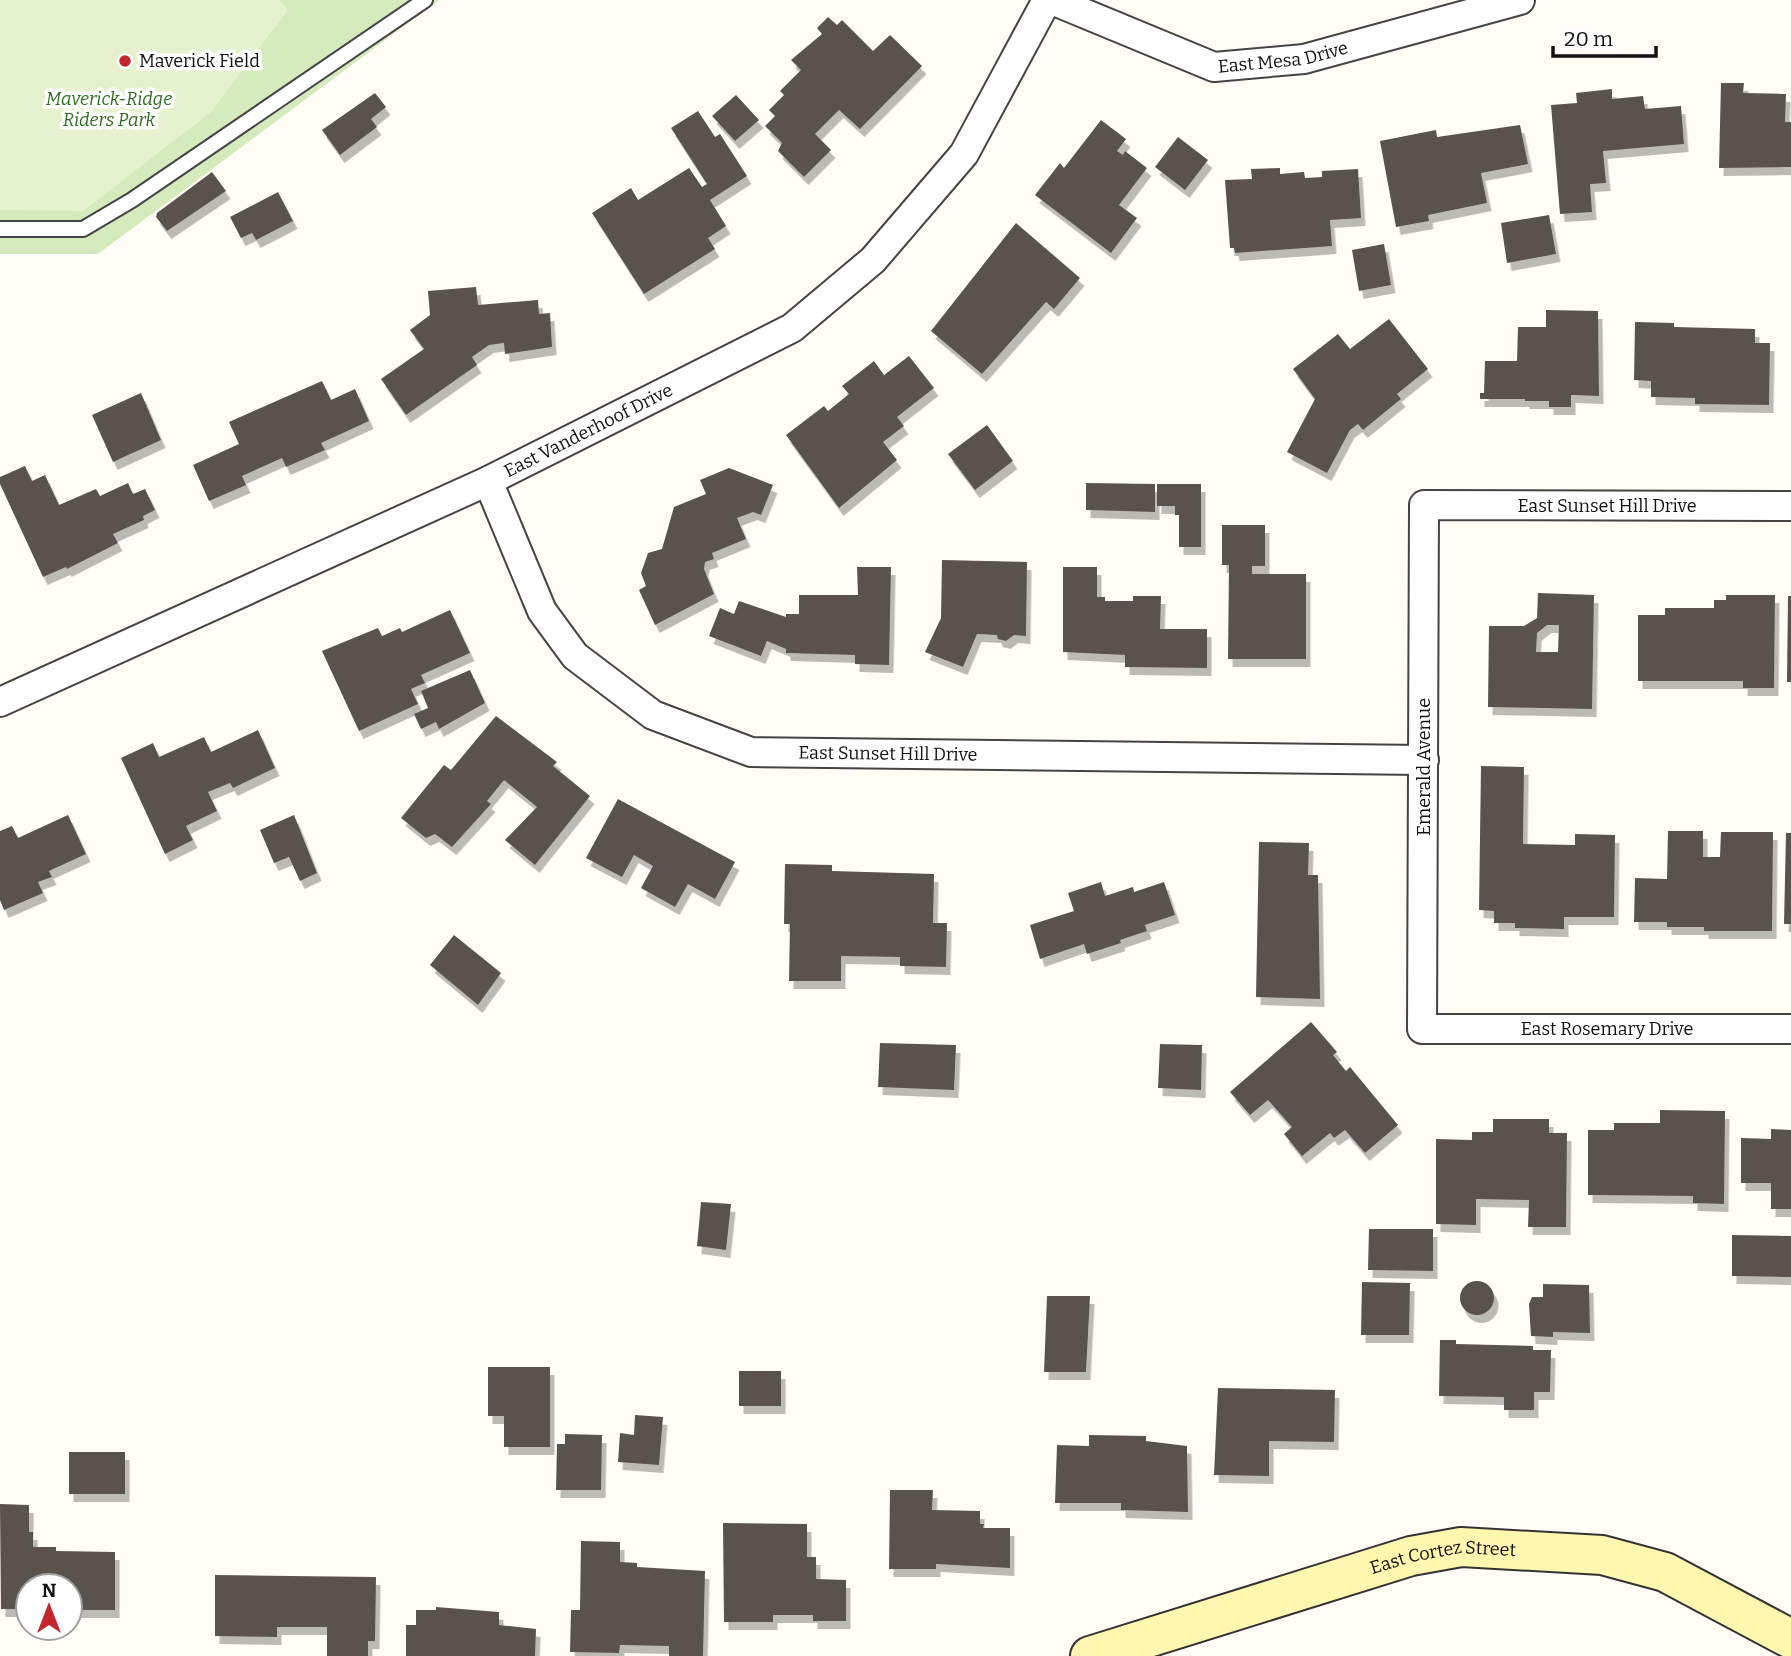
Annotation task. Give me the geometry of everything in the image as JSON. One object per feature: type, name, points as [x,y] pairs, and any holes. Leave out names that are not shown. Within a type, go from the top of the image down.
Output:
[{"type":"street","name":"East Mesa Drive","points":[[1050,0],[1214,67],[1304,59],[1520,0]]},
{"type":"street","name":"East Vanderhoof Drive","points":[[0,702],[488,481],[792,328],[873,260],[964,154],[1050,0]]},
{"type":"street","name":"East Sunset Hill Drive","points":[[488,481],[542,611],[575,656],[653,715],[751,752],[1424,760]]},
{"type":"street","name":"East Sunset Hill Drive","points":[[1424,505],[1791,506]]},
{"type":"street","name":"Emerald Avenue","points":[[1422,1029],[1424,505]]},
{"type":"street","name":"East Rosemary Drive","points":[[1422,1029],[1791,1029]]},
{"type":"street","name":"East Cortez Street","points":[[1090,1656],[1411,1556],[1461,1546],[1602,1555],[1665,1572],[1791,1639]]},
{"type":"lane","points":[[0,229],[83,229],[132,201],[425,0]]},
{"type":"green space","name":"Maverick Field","points":[[0,0],[439,0],[98,254],[0,254]]},
{"type":"green space","name":"Maverick Field","points":[[0,0],[280,0],[288,10],[211,112],[83,211],[0,210]]},
{"type":"building","points":[[828,17],[837,25],[842,20],[873,51],[890,35],[922,66],[860,129],[839,110],[815,134],[831,150],[804,177],[778,151],[782,143],[765,126],[775,116],[769,110],[784,95],[780,91],[801,70],[791,60],[822,34],[817,28]]},
{"type":"building","points":[[1721,83],[1744,83],[1743,93],[1786,94],[1785,122],[1791,122],[1791,167],[1719,168]]},
{"type":"building","points":[[1612,89],[1612,99],[1643,96],[1645,109],[1681,106],[1684,144],[1603,151],[1606,183],[1590,184],[1592,212],[1560,214],[1551,105],[1577,103],[1576,93]]},
{"type":"building","points":[[375,93],[386,107],[371,119],[377,127],[340,155],[322,130]]},
{"type":"building","points":[[736,95],[759,120],[735,141],[712,116]]},
{"type":"building","points":[[698,111],[715,137],[720,134],[747,176],[710,200],[726,226],[708,238],[715,249],[644,294],[592,213],[631,188],[638,200],[689,168],[702,187],[707,184],[671,128]]},
{"type":"building","points":[[1101,120],[1126,139],[1117,151],[1123,155],[1125,151],[1147,168],[1119,205],[1137,218],[1111,253],[1035,195],[1060,163],[1064,168]]},
{"type":"building","points":[[1520,125],[1528,164],[1481,173],[1487,203],[1428,215],[1429,221],[1396,227],[1380,141],[1436,130],[1437,137]]},
{"type":"building","points":[[1178,137],[1208,160],[1185,190],[1155,167]]},
{"type":"building","points":[[1280,168],[1280,174],[1304,172],[1305,178],[1322,177],[1322,171],[1358,169],[1361,218],[1330,220],[1332,246],[1235,253],[1234,248],[1230,248],[1225,180],[1252,179],[1251,169]]},
{"type":"building","points":[[212,172],[226,191],[167,231],[156,217],[157,213]]},
{"type":"building","points":[[278,192],[293,221],[256,240],[252,233],[241,238],[230,217]]},
{"type":"building","points":[[1549,215],[1556,254],[1507,263],[1501,223]]},
{"type":"building","points":[[1016,223],[1080,278],[1054,309],[1046,302],[982,374],[931,331]]},
{"type":"building","points":[[1384,244],[1391,285],[1359,291],[1352,250]]},
{"type":"building","points":[[476,287],[478,305],[538,300],[539,314],[550,313],[552,347],[505,354],[504,343],[489,345],[472,357],[477,365],[406,415],[381,379],[424,349],[410,330],[430,315],[428,291]]},
{"type":"building","points":[[1546,310],[1598,311],[1599,396],[1571,395],[1571,407],[1549,407],[1549,401],[1480,399],[1480,393],[1484,393],[1485,361],[1517,361],[1518,327],[1546,327]]},
{"type":"building","points":[[1389,319],[1428,369],[1397,394],[1401,399],[1363,430],[1358,424],[1350,430],[1327,473],[1287,452],[1315,399],[1293,369],[1338,334],[1350,349]]},
{"type":"building","points":[[1635,322],[1674,323],[1674,327],[1755,329],[1755,343],[1770,343],[1769,405],[1695,404],[1695,398],[1651,397],[1651,381],[1634,380]]},
{"type":"building","points":[[909,356],[934,388],[897,417],[904,426],[883,442],[897,460],[839,508],[786,435],[824,406],[828,411],[849,394],[842,386],[874,361],[884,375]]},
{"type":"building","points":[[322,381],[331,400],[355,389],[369,421],[321,443],[325,450],[286,467],[282,458],[242,476],[246,485],[209,501],[193,465],[239,444],[229,422]]},
{"type":"building","points":[[141,393],[161,440],[113,462],[92,415]]},
{"type":"building","points":[[987,425],[1013,461],[975,490],[948,454]]},
{"type":"building","points":[[25,466],[32,481],[45,475],[59,505],[96,489],[100,496],[128,483],[133,494],[145,489],[155,510],[143,516],[144,520],[113,534],[118,543],[67,569],[66,567],[43,577],[0,484],[0,477]]},
{"type":"building","points":[[729,468],[773,485],[761,515],[753,512],[737,518],[746,539],[712,553],[714,559],[705,562],[704,569],[714,594],[655,625],[639,590],[646,586],[641,573],[648,553],[662,549],[674,507],[706,494],[700,480]]},
{"type":"building","points":[[1086,483],[1155,484],[1155,512],[1086,510]]},
{"type":"building","points":[[1157,484],[1201,484],[1201,547],[1179,547],[1179,515],[1175,515],[1175,506],[1157,506]]},
{"type":"building","points":[[1222,525],[1265,525],[1265,566],[1252,566],[1252,574],[1306,574],[1306,659],[1228,659],[1229,565],[1222,565]]},
{"type":"building","points":[[942,560],[1027,562],[1026,636],[1014,635],[1006,641],[998,639],[997,635],[977,634],[963,667],[925,652],[941,618]]},
{"type":"building","points":[[857,567],[891,567],[889,665],[855,664],[855,655],[786,653],[786,649],[767,641],[761,656],[709,636],[720,608],[734,614],[739,601],[786,617],[786,614],[799,614],[799,595],[858,595]]},
{"type":"building","points":[[1063,567],[1097,567],[1097,597],[1105,597],[1105,601],[1133,601],[1133,596],[1161,596],[1160,629],[1207,629],[1207,668],[1125,667],[1125,655],[1063,652]]},
{"type":"building","points":[[1538,593],[1594,595],[1592,709],[1488,707],[1489,626],[1524,626],[1537,618]],"holes":[[[1547,625],[1559,625],[1558,652],[1536,652],[1537,633]]]},
{"type":"building","points":[[1726,595],[1775,595],[1774,688],[1743,688],[1743,681],[1638,681],[1638,615],[1665,615],[1665,608],[1714,608],[1714,600],[1726,600]]},
{"type":"building","points":[[1788,596],[1791,596],[1791,682],[1787,682]]},
{"type":"building","points":[[450,610],[470,653],[421,675],[425,683],[411,689],[418,704],[359,731],[322,651],[378,628],[382,636],[400,628],[402,632]]},
{"type":"building","points":[[470,670],[485,703],[439,729],[436,722],[421,729],[414,714],[428,708],[421,691]]},
{"type":"building","points":[[496,716],[557,762],[553,766],[590,796],[535,865],[505,840],[537,807],[504,780],[487,801],[491,804],[452,847],[435,834],[426,838],[401,818],[444,765],[451,770]]},
{"type":"building","points":[[258,730],[275,768],[233,788],[230,783],[208,792],[217,811],[186,826],[193,840],[165,854],[121,758],[153,743],[159,757],[204,737],[211,752]]},
{"type":"building","points":[[1481,766],[1524,767],[1523,844],[1575,845],[1575,834],[1615,835],[1614,917],[1564,917],[1564,929],[1515,928],[1515,923],[1494,923],[1494,911],[1479,910]]},
{"type":"building","points":[[618,799],[735,862],[715,899],[688,884],[675,907],[641,888],[653,866],[634,855],[622,877],[586,858]]},
{"type":"building","points":[[68,815],[86,854],[49,871],[52,877],[38,882],[43,893],[4,910],[0,900],[0,831],[12,826],[18,838]]},
{"type":"building","points":[[294,815],[317,873],[300,881],[289,857],[274,863],[260,830]]},
{"type":"building","points":[[1668,831],[1703,831],[1703,857],[1720,857],[1721,832],[1773,832],[1772,931],[1704,931],[1704,927],[1667,927],[1667,922],[1634,922],[1635,878],[1667,879]]},
{"type":"building","points":[[1786,833],[1791,833],[1791,924],[1784,924]]},
{"type":"building","points":[[1259,842],[1309,843],[1308,875],[1318,875],[1320,999],[1256,997]]},
{"type":"building","points":[[785,864],[832,865],[832,871],[934,874],[933,923],[947,923],[946,967],[900,966],[900,957],[841,956],[841,981],[789,981],[790,924],[784,924]]},
{"type":"building","points":[[1101,882],[1105,896],[1133,887],[1134,892],[1164,882],[1175,915],[1145,925],[1147,931],[1120,940],[1121,943],[1087,954],[1084,944],[1040,959],[1030,925],[1074,911],[1068,893]]},
{"type":"building","points":[[454,935],[501,973],[478,1005],[430,965]]},
{"type":"building","points":[[1311,1022],[1337,1052],[1333,1055],[1346,1071],[1350,1067],[1398,1125],[1365,1153],[1345,1130],[1334,1138],[1330,1133],[1302,1156],[1284,1134],[1292,1127],[1268,1100],[1250,1115],[1230,1092]]},
{"type":"building","points":[[880,1043],[956,1045],[954,1090],[878,1087]]},
{"type":"building","points":[[1160,1044],[1202,1045],[1201,1090],[1158,1088]]},
{"type":"building","points":[[1660,1110],[1725,1111],[1724,1204],[1693,1203],[1693,1196],[1588,1195],[1588,1130],[1614,1130],[1614,1123],[1660,1123]]},
{"type":"building","points":[[1493,1119],[1549,1119],[1549,1133],[1567,1133],[1566,1227],[1528,1227],[1529,1200],[1476,1199],[1476,1225],[1436,1224],[1436,1139],[1472,1140],[1472,1132],[1493,1132]]},
{"type":"building","points":[[1771,1129],[1791,1130],[1791,1209],[1771,1209],[1771,1183],[1741,1183],[1741,1138],[1771,1139]]},
{"type":"building","points":[[701,1202],[731,1204],[726,1250],[697,1246]]},
{"type":"building","points":[[1369,1229],[1433,1229],[1433,1271],[1368,1270]]},
{"type":"building","points":[[1732,1235],[1791,1236],[1791,1277],[1732,1276]]},
{"type":"building","points":[[1477,1281],[1489,1286],[1494,1298],[1489,1310],[1477,1315],[1465,1310],[1460,1298],[1465,1286]]},
{"type":"building","points":[[1362,1282],[1410,1283],[1409,1335],[1361,1335]]},
{"type":"building","points":[[1543,1284],[1589,1285],[1590,1333],[1553,1332],[1553,1337],[1531,1336],[1529,1304],[1532,1297],[1543,1297]]},
{"type":"building","points":[[1047,1296],[1090,1296],[1086,1372],[1044,1372]]},
{"type":"building","points":[[1440,1340],[1456,1340],[1456,1344],[1533,1346],[1533,1350],[1551,1350],[1550,1392],[1534,1392],[1534,1410],[1504,1410],[1504,1397],[1439,1396]]},
{"type":"building","points":[[488,1367],[550,1367],[550,1447],[504,1447],[504,1416],[488,1416]]},
{"type":"building","points":[[739,1371],[781,1371],[781,1406],[739,1406]]},
{"type":"building","points":[[1218,1388],[1335,1390],[1334,1442],[1269,1441],[1269,1476],[1214,1475]]},
{"type":"building","points":[[635,1415],[663,1417],[659,1465],[618,1462],[620,1433],[634,1435]]},
{"type":"building","points":[[565,1434],[602,1435],[601,1490],[556,1490],[557,1444],[565,1444]]},
{"type":"building","points":[[1089,1435],[1146,1436],[1146,1441],[1187,1446],[1188,1512],[1121,1510],[1121,1503],[1055,1503],[1057,1445],[1089,1446]]},
{"type":"building","points":[[69,1452],[125,1452],[125,1494],[69,1494]]},
{"type":"building","points":[[890,1490],[933,1490],[932,1510],[980,1511],[980,1524],[984,1524],[983,1528],[1010,1528],[1010,1568],[936,1564],[936,1569],[889,1569]]},
{"type":"building","points":[[0,1504],[29,1505],[29,1532],[33,1532],[33,1547],[56,1547],[56,1551],[115,1552],[115,1610],[84,1610],[84,1572],[14,1572],[14,1609],[1,1609]]},
{"type":"building","points":[[723,1523],[807,1524],[807,1557],[816,1557],[816,1579],[846,1580],[846,1621],[813,1621],[813,1615],[773,1615],[773,1622],[724,1622]]},
{"type":"building","points":[[581,1541],[620,1542],[620,1562],[637,1563],[637,1567],[705,1571],[703,1656],[669,1656],[669,1646],[620,1645],[619,1653],[570,1652],[571,1610],[580,1610]]},
{"type":"building","points":[[215,1575],[376,1577],[375,1641],[368,1641],[368,1656],[327,1656],[327,1627],[277,1627],[277,1637],[215,1636]]},
{"type":"building","points":[[436,1607],[499,1612],[499,1625],[536,1629],[535,1656],[406,1656],[406,1625],[416,1625],[416,1610],[436,1610]]},
{"type":"place","name":"Maverick Field","points":[[125,61]]},
{"type":"park label","name":"Maverick-Ridge Riders Park","points":[[109,109]]}]
